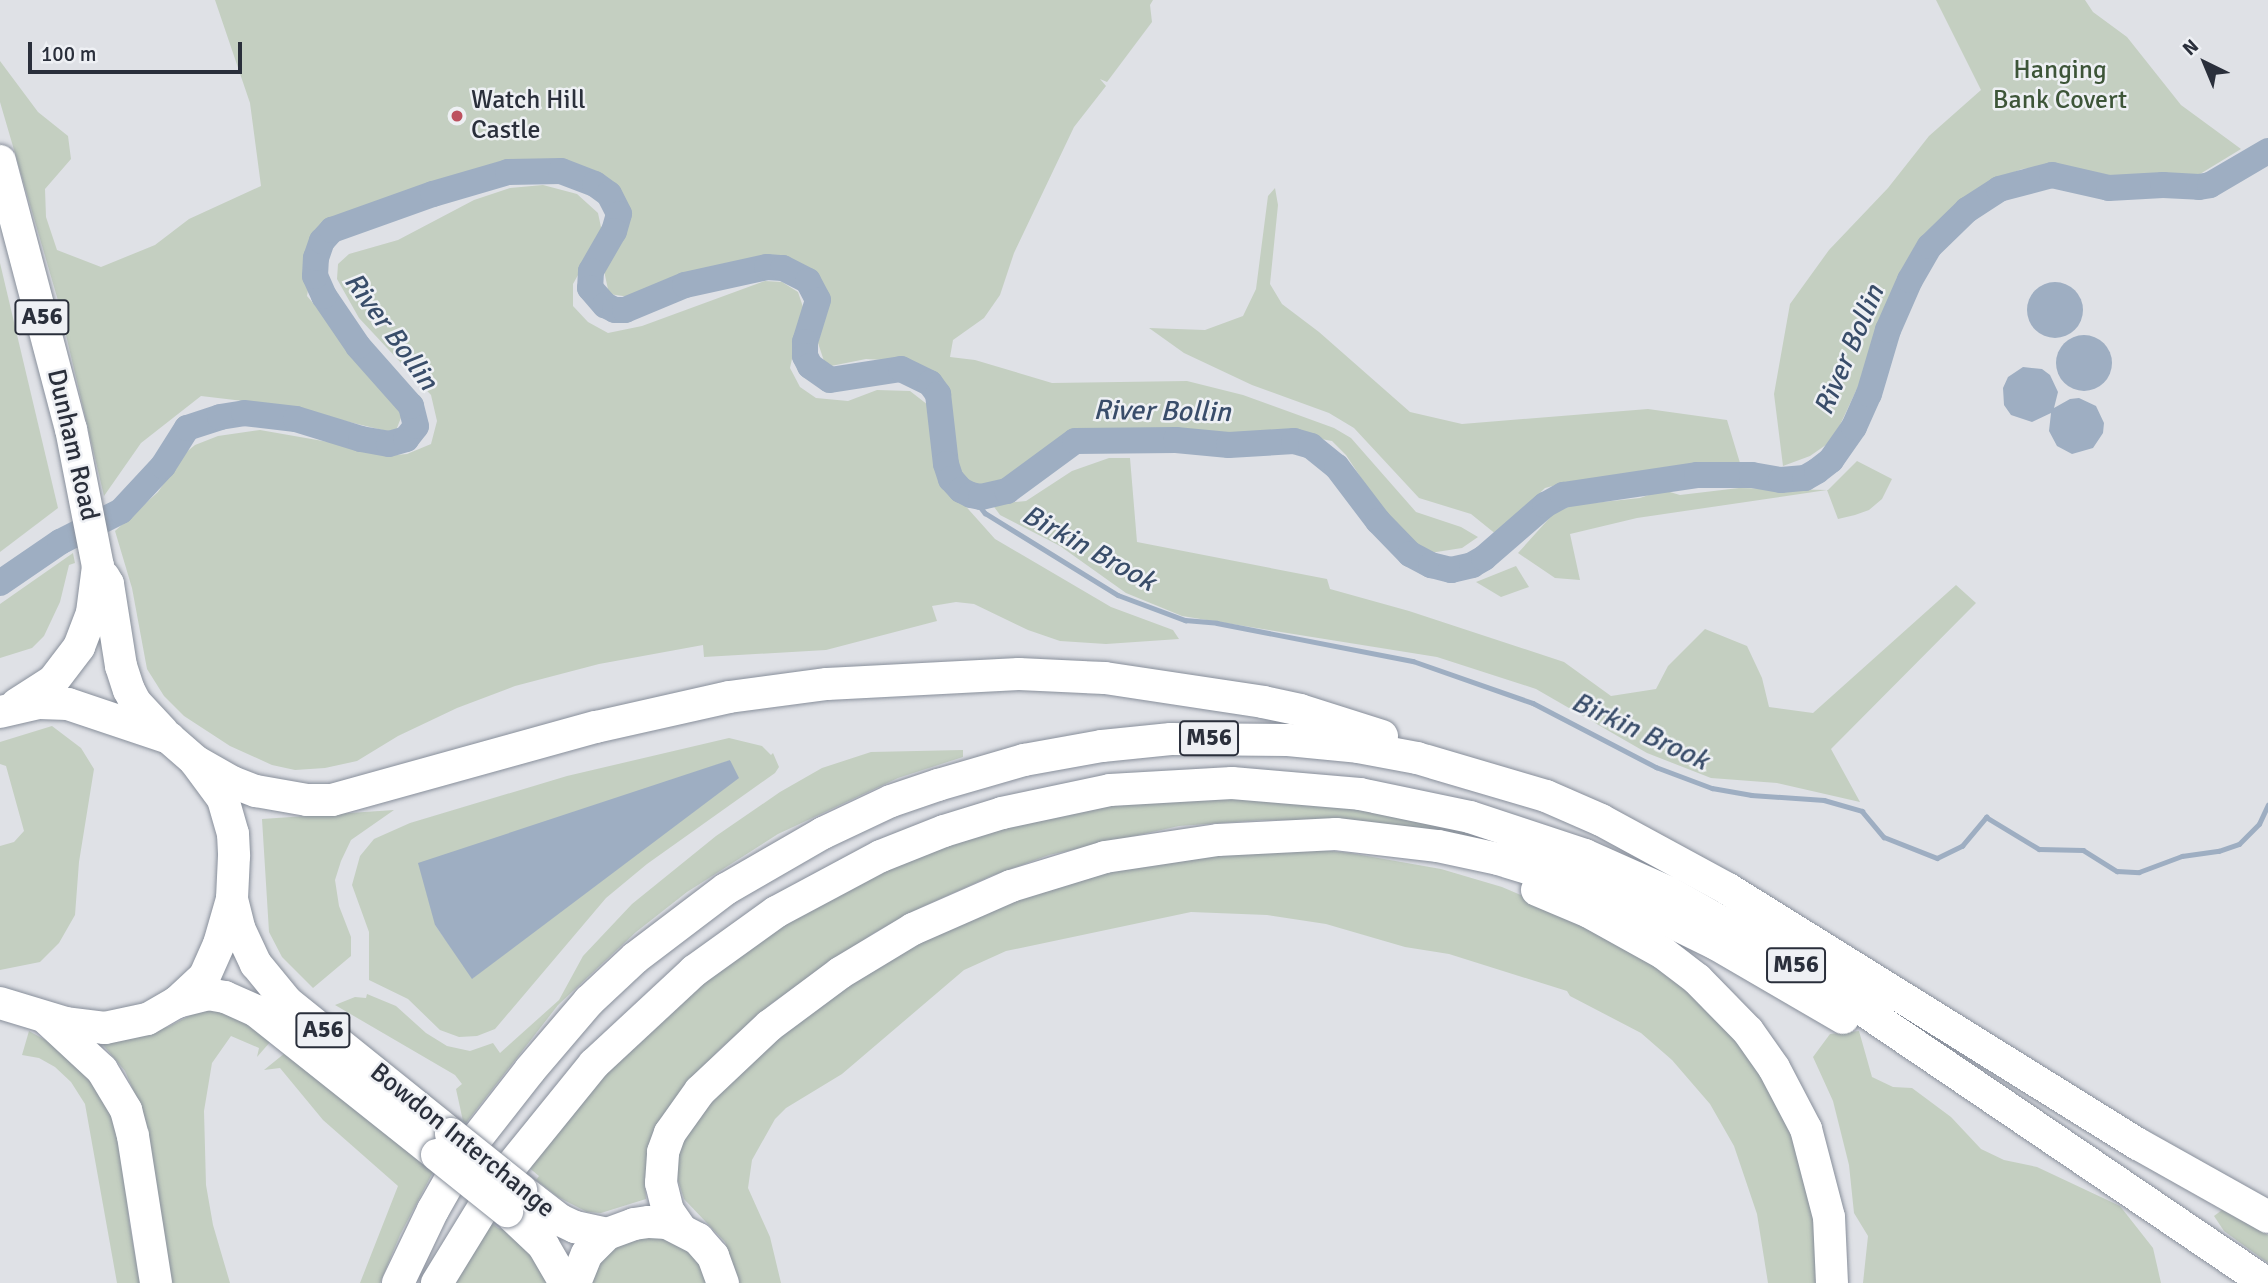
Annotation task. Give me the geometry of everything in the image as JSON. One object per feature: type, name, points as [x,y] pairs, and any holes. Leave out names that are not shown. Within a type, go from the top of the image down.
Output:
[{"type":"highway","name":"Dunham Road","points":[[0,161],[84,491],[97,562],[108,584],[121,666],[135,702],[169,738]]},
{"type":"highway","name":"Dunham Road","points":[[2,711],[33,697],[65,670],[88,628],[97,562]]},
{"type":"highway","points":[[195,761],[232,782],[256,791],[307,800],[332,800],[596,727],[729,697],[827,684],[1019,674],[1105,678],[1300,710],[1419,746],[1490,778]]},
{"type":"highway","name":"A56","points":[[0,1003],[46,1018],[105,1028],[147,1019],[177,1002],[194,989],[212,963],[232,899],[234,856],[229,814],[214,783],[195,761],[169,738],[68,704],[39,703],[2,711]]},
{"type":"highway","name":"M56","points":[[398,1283],[433,1210],[466,1152],[589,1001],[635,958],[726,889],[822,833],[891,802],[1024,760],[1102,746],[1171,739],[1288,740],[1357,747],[1490,778],[1546,796],[1670,855],[1818,943],[2138,1144],[2268,1217]]},
{"type":"highway","name":"M56","points":[[437,1283],[500,1180],[594,1065],[660,1001],[736,940],[776,912],[881,856],[944,831],[1056,799],[1124,789],[1231,783],[1360,794],[1469,817],[1585,855],[1668,892],[1751,936],[2266,1283]]},
{"type":"highway","points":[[680,1228],[668,1211],[662,1192],[660,1171],[670,1133],[683,1112],[745,1048],[839,973],[950,911],[1071,865],[1156,848],[1262,837],[1336,834],[1438,846],[1498,859],[1616,895],[1716,944],[1776,981],[2039,1129]]},
{"type":"highway","points":[[1262,837],[1392,850],[1453,863],[1522,885],[1607,922],[1663,953],[1697,979],[1748,1031],[1774,1068],[1806,1129],[1829,1217],[1832,1283]]},
{"type":"highway","name":"Bowdon Interchange","points":[[232,899],[239,928],[256,964],[287,1002],[444,1144]]},
{"type":"highway","name":"Bowdon Interchange","points":[[177,1002],[194,995],[208,994],[225,997],[256,1010],[444,1144],[514,1200],[575,1227],[607,1234]]},
{"type":"highway","points":[[46,1018],[102,1070],[126,1110],[133,1136],[156,1283]]},
{"type":"highway","name":"Bowdon Interchange","points":[[514,1200],[565,1283]]},
{"type":"highway","points":[[575,1283],[587,1254],[607,1234],[634,1224],[649,1222],[667,1223],[698,1239],[713,1256],[723,1283]]},
{"type":"green space","points":[[215,0],[1153,0],[1150,5],[1152,22],[1107,82],[1100,79],[1106,86],[1074,127],[1014,253],[1000,295],[984,318],[953,340],[950,357],[975,360],[1052,383],[1187,381],[1243,395],[1334,428],[1351,438],[1416,512],[1461,527],[1478,537],[1462,548],[1430,553],[1402,540],[1346,455],[1332,441],[1289,433],[1248,440],[1188,435],[1078,434],[1051,450],[1019,477],[993,490],[971,490],[957,471],[947,392],[937,376],[903,361],[866,359],[826,367],[818,343],[829,300],[792,259],[657,301],[609,294],[603,266],[625,209],[546,163],[380,207],[318,234],[307,296],[404,410],[395,433],[278,405],[201,396],[141,443],[104,496],[57,297],[0,102],[0,61],[38,112],[68,136],[71,159],[45,189],[46,217],[57,250],[101,267],[155,245],[189,219],[261,186],[250,103]]},
{"type":"green space","name":"Hanging Bank Covert","points":[[1936,0],[2085,0],[2093,12],[2127,37],[2181,105],[2241,149],[2200,174],[2113,178],[2058,165],[2022,169],[1989,182],[1957,204],[1930,234],[1888,310],[1861,380],[1833,440],[1810,456],[1783,466],[1774,394],[1790,304],[1829,250],[1888,188],[1929,136],[1981,90]]},
{"type":"green space","points":[[543,185],[577,194],[598,213],[602,232],[573,284],[573,306],[588,322],[608,333],[642,326],[765,281],[782,282],[798,292],[803,307],[790,368],[800,387],[816,398],[848,401],[877,390],[910,391],[928,405],[936,425],[939,468],[961,501],[995,539],[1111,607],[1173,630],[1179,639],[1106,644],[1060,641],[1028,630],[974,604],[956,602],[932,606],[937,621],[826,650],[704,657],[703,645],[599,664],[515,686],[457,708],[398,736],[357,761],[325,768],[295,770],[272,765],[230,746],[184,716],[164,696],[147,669],[132,588],[115,531],[158,492],[184,454],[195,445],[218,436],[260,430],[340,444],[384,456],[407,454],[431,444],[437,421],[431,395],[359,318],[337,279],[338,264],[349,254],[398,240],[474,200],[510,188]]},
{"type":"green space","points":[[1275,188],[1278,205],[1270,284],[1282,304],[1319,332],[1410,412],[1462,424],[1648,409],[1727,420],[1740,463],[1568,482],[1545,488],[1497,535],[1471,514],[1419,498],[1354,428],[1329,413],[1252,385],[1184,353],[1149,328],[1205,330],[1243,316],[1256,289],[1268,196]]},
{"type":"green space","points":[[0,263],[58,508],[0,552]]},
{"type":"green space","points":[[1109,458],[1130,458],[1137,542],[1327,579],[1330,589],[1409,611],[1564,662],[1611,696],[1656,689],[1668,666],[1705,629],[1747,646],[1762,678],[1769,707],[1813,713],[1956,585],[1976,603],[1831,749],[1860,802],[1777,783],[1711,778],[1647,753],[1536,689],[1437,657],[1182,616],[1126,593],[1060,546],[1000,515],[992,504],[1026,501],[1072,471]]},
{"type":"green space","points":[[1857,461],[1892,479],[1882,499],[1869,510],[1855,515],[1838,519],[1827,490],[1637,518],[1570,534],[1580,580],[1555,578],[1518,553],[1555,512],[1574,505],[1640,498],[1663,490],[1680,495],[1739,488],[1828,490]]},
{"type":"green space","points":[[73,553],[75,563],[69,565],[60,602],[44,636],[32,648],[0,658],[0,604]]},
{"type":"green space","points":[[1516,566],[1529,587],[1501,597],[1476,582]]},
{"type":"green space","points":[[52,726],[81,748],[94,769],[79,862],[75,915],[59,943],[40,962],[0,970],[0,846],[14,842],[24,831],[6,766],[0,764],[0,742]]},
{"type":"green space","points":[[729,738],[762,746],[771,755],[773,753],[779,767],[775,773],[647,864],[606,898],[495,1029],[477,1036],[459,1037],[440,1030],[408,999],[369,980],[369,932],[352,885],[360,856],[374,839],[410,823],[567,776]],"holes":[[[731,760],[473,978],[435,925],[659,785]]]},
{"type":"green space","points":[[963,750],[963,757],[898,778],[778,834],[687,892],[636,932],[558,1005],[466,1123],[463,1121],[456,1089],[462,1084],[455,1075],[335,1005],[355,997],[366,998],[367,994],[396,1006],[426,1033],[447,1046],[470,1051],[493,1043],[500,1053],[559,1000],[583,956],[632,904],[716,836],[780,792],[822,768],[871,752]]},
{"type":"green space","points":[[1181,798],[1295,799],[1420,818],[1538,852],[1340,821],[1262,820],[1179,826],[1049,855],[991,876],[924,906],[874,933],[772,1003],[718,1051],[676,1097],[663,1116],[649,1182],[645,1183],[646,1199],[601,1213],[587,1212],[558,1197],[536,1180],[539,1176],[527,1166],[598,1081],[675,1005],[746,950],[828,898],[918,855],[1022,821],[1133,802]]},
{"type":"green space","points":[[394,810],[351,840],[341,861],[335,880],[339,906],[351,937],[351,956],[313,988],[282,957],[269,932],[262,819]]},
{"type":"green space","points":[[1292,847],[1350,853],[1441,869],[1502,887],[1587,923],[1642,953],[1728,1025],[1779,1104],[1814,1193],[1818,1283],[1768,1283],[1757,1214],[1734,1146],[1710,1104],[1672,1060],[1641,1033],[1570,996],[1567,991],[1449,954],[1405,947],[1326,924],[1267,915],[1191,912],[1006,951],[964,970],[842,1074],[786,1108],[775,1119],[752,1160],[748,1188],[770,1237],[781,1283],[740,1283],[725,1242],[684,1199],[677,1177],[672,1177],[679,1149],[701,1109],[747,1062],[865,970],[1008,898],[1150,860]]},
{"type":"green space","points":[[208,1006],[256,1025],[271,1041],[257,1057],[259,1048],[231,1036],[212,1063],[204,1111],[206,1185],[213,1225],[230,1283],[170,1283],[143,1113],[125,1071],[99,1040],[168,1027]]},
{"type":"green space","points":[[29,1031],[74,1056],[111,1105],[122,1151],[129,1221],[140,1283],[117,1283],[85,1104],[71,1082],[55,1067],[39,1058],[22,1055]]},
{"type":"green space","points":[[1859,1031],[1872,1077],[1893,1087],[1912,1088],[1951,1117],[1981,1149],[2004,1160],[2037,1167],[2120,1206],[2153,1248],[2161,1283],[1863,1283],[1868,1236],[1854,1213],[1849,1165],[1833,1101],[1813,1057],[1830,1034]]},
{"type":"green space","points":[[285,1053],[293,1053],[433,1172],[400,1235],[380,1283],[360,1283],[398,1186],[323,1120],[280,1068],[264,1070]]},
{"type":"green space","points":[[2222,1210],[2268,1235],[2268,1263],[2224,1231],[2214,1216]]},
{"type":"green space","points":[[491,1222],[506,1230],[509,1226],[554,1283],[456,1283]]},
{"type":"green space","points":[[624,1234],[686,1241],[712,1283],[586,1283],[588,1274]]},
{"type":"water","points":[[2055,282],[2066,284],[2075,290],[2081,299],[2081,321],[2075,330],[2066,336],[2055,338],[2044,336],[2035,330],[2029,321],[2027,310],[2029,299],[2035,290],[2044,284]]},
{"type":"water","points":[[2084,335],[2095,337],[2104,343],[2110,352],[2110,374],[2104,383],[2095,389],[2084,391],[2073,389],[2064,383],[2058,374],[2056,363],[2058,352],[2064,343],[2073,337]]},
{"type":"water","points":[[2023,367],[2042,369],[2050,375],[2058,392],[2054,408],[2070,399],[2079,398],[2096,406],[2104,423],[2103,433],[2093,448],[2072,454],[2057,446],[2049,431],[2051,413],[2032,422],[2011,415],[2004,405],[2003,388],[2008,377]]},
{"type":"water","points":[[730,760],[739,778],[472,979],[435,925],[418,863]]},
{"type":"waterway","name":"River Bollin","points":[[0,583],[60,542],[121,511],[163,466],[187,428],[220,417],[244,413],[296,419],[361,439],[389,444],[406,439],[416,426],[411,406],[358,346],[324,296],[315,276],[316,258],[322,241],[332,230],[433,194],[508,172],[561,171],[595,184],[609,194],[619,214],[614,231],[591,271],[590,288],[605,305],[615,310],[625,310],[685,285],[767,267],[783,268],[808,281],[818,300],[805,342],[805,356],[810,366],[830,380],[901,369],[930,383],[938,394],[946,464],[951,479],[961,490],[971,495],[981,497],[1007,491],[1075,441],[1176,440],[1229,445],[1294,441],[1311,446],[1337,467],[1378,521],[1410,554],[1431,565],[1451,570],[1472,565],[1484,558],[1545,505],[1563,495],[1697,475],[1752,475],[1781,480],[1805,478],[1817,471],[1831,460],[1854,427],[1869,394],[1888,330],[1910,280],[1930,246],[1967,210],[1999,189],[2052,175],[2109,188],[2163,185],[2199,187],[2210,185],[2268,151]]},
{"type":"waterway","name":"Birkin Brook","points":[[971,495],[985,513],[1118,595],[1185,620],[1217,623],[1413,661],[1533,703],[1656,767],[1712,788],[1751,795],[1824,800],[1862,811],[1884,837],[1937,858],[1962,846],[1986,817],[2039,849],[2083,850],[2117,871],[2139,872],[2182,856],[2219,851],[2239,844],[2259,824],[2268,805]]},
{"type":"place","name":"Watch Hill Castle","points":[[457,116]]}]
